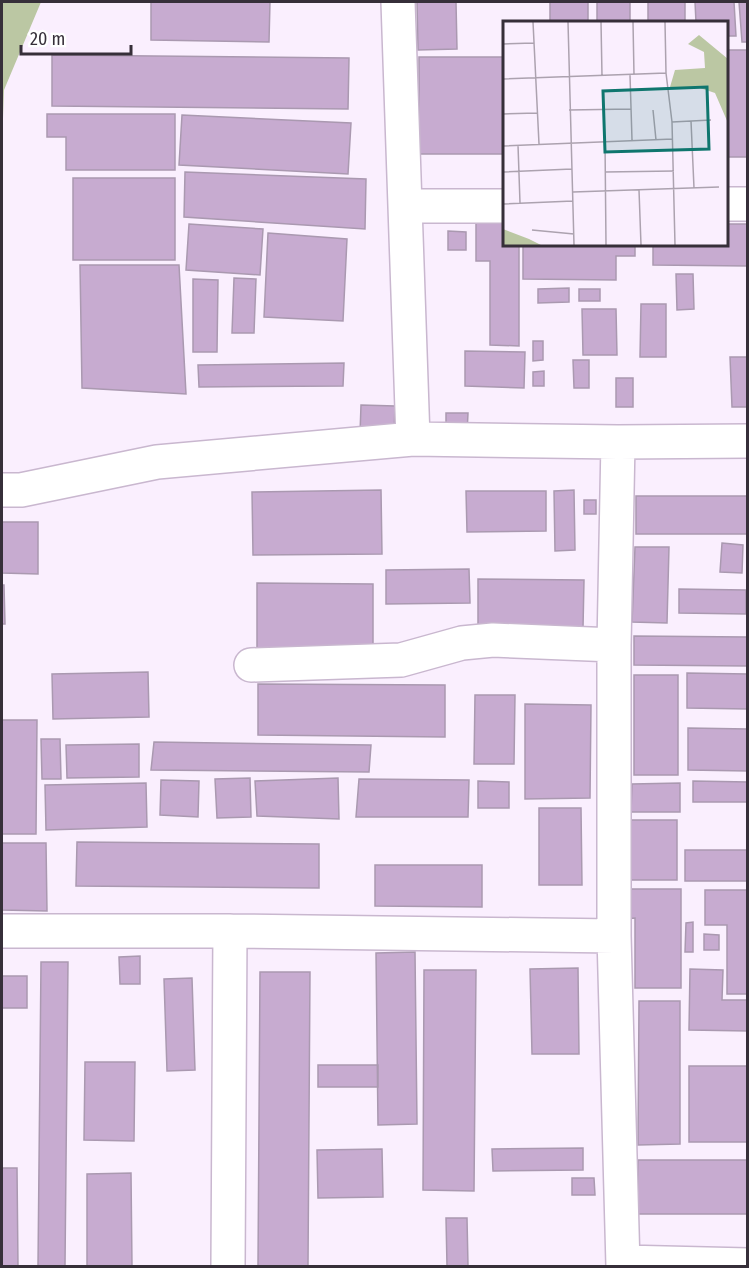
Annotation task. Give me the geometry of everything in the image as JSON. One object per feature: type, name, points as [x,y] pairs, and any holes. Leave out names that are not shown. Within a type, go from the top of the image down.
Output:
[{"type":"street","points":[[398,2],[413,439]]},
{"type":"street","points":[[728,204],[747,204]]},
{"type":"street","points":[[405,206],[503,206]]},
{"type":"street","points":[[2,490],[21,490],[158,462],[413,439],[747,441]]},
{"type":"street","points":[[618,442],[614,645],[614,936],[623,1264],[747,1265]]},
{"type":"street","points":[[251,665],[401,660],[462,643],[493,640],[614,645]]},
{"type":"street","points":[[2,931],[230,931],[614,936]]},
{"type":"street","points":[[228,1266],[230,931]]},
{"type":"green space","points":[[2,2],[41,2],[4,90],[2,147]]},
{"type":"building","points":[[151,2],[270,2],[269,42],[151,40]]},
{"type":"building","points":[[417,2],[456,2],[457,49],[418,50]]},
{"type":"building","points":[[550,2],[588,2],[588,21],[550,21]]},
{"type":"building","points":[[597,2],[630,2],[630,21],[597,21]]},
{"type":"building","points":[[648,2],[685,2],[685,21],[648,21]]},
{"type":"building","points":[[695,2],[734,2],[736,36],[728,36],[728,21],[696,21]]},
{"type":"building","points":[[739,2],[748,2],[748,42],[742,42]]},
{"type":"building","points":[[728,50],[748,50],[748,157],[728,157]]},
{"type":"building","points":[[52,55],[349,58],[348,109],[52,106]]},
{"type":"building","points":[[419,57],[503,57],[503,154],[419,154]]},
{"type":"building","points":[[47,114],[175,114],[175,170],[66,170],[66,137],[47,137]]},
{"type":"building","points":[[182,115],[351,123],[348,174],[179,165]]},
{"type":"building","points":[[185,172],[366,179],[365,229],[184,217]]},
{"type":"building","points":[[73,178],[175,178],[175,260],[73,260]]},
{"type":"building","points":[[476,212],[503,212],[503,246],[519,246],[519,346],[490,345],[490,261],[476,261]]},
{"type":"building","points":[[189,224],[263,229],[260,275],[186,270]]},
{"type":"building","points":[[728,224],[748,224],[748,266],[653,265],[653,246],[728,246]]},
{"type":"building","points":[[448,231],[466,232],[466,250],[448,250]]},
{"type":"building","points":[[268,233],[347,239],[343,321],[264,317]]},
{"type":"building","points":[[523,246],[635,246],[635,256],[616,256],[616,280],[523,279]]},
{"type":"building","points":[[80,265],[179,265],[186,394],[82,388]]},
{"type":"building","points":[[676,274],[693,274],[694,309],[677,310]]},
{"type":"building","points":[[234,278],[256,279],[254,333],[232,333]]},
{"type":"building","points":[[193,279],[218,280],[217,352],[193,352]]},
{"type":"building","points":[[569,288],[569,302],[538,303],[538,289]]},
{"type":"building","points":[[579,289],[600,289],[600,301],[579,301]]},
{"type":"building","points":[[641,304],[666,304],[666,357],[640,357]]},
{"type":"building","points":[[582,309],[616,309],[617,355],[583,355]]},
{"type":"building","points":[[533,341],[543,341],[543,360],[533,361]]},
{"type":"building","points":[[465,351],[525,352],[524,388],[465,386]]},
{"type":"building","points":[[730,357],[748,357],[748,407],[732,407]]},
{"type":"building","points":[[573,360],[589,360],[589,388],[574,388]]},
{"type":"building","points":[[344,363],[343,386],[199,387],[198,365]]},
{"type":"building","points":[[544,371],[544,386],[533,386],[533,372]]},
{"type":"building","points":[[616,378],[633,378],[633,407],[616,407]]},
{"type":"building","points":[[361,405],[395,406],[394,435],[360,434]]},
{"type":"building","points":[[446,413],[468,413],[467,434],[446,433]]},
{"type":"building","points":[[381,490],[382,554],[253,555],[252,492]]},
{"type":"building","points":[[574,490],[575,550],[555,551],[554,491]]},
{"type":"building","points":[[466,491],[546,491],[546,531],[467,532]]},
{"type":"building","points":[[636,496],[748,496],[748,534],[636,534]]},
{"type":"building","points":[[584,500],[596,500],[596,514],[584,514]]},
{"type":"building","points":[[2,522],[38,522],[38,574],[2,573]]},
{"type":"building","points":[[722,543],[743,545],[742,573],[720,572]]},
{"type":"building","points":[[635,547],[669,547],[667,623],[632,622]]},
{"type":"building","points":[[469,569],[470,603],[386,604],[386,570]]},
{"type":"building","points":[[478,579],[584,580],[583,628],[478,628]]},
{"type":"building","points":[[257,583],[373,584],[373,648],[257,648]]},
{"type":"building","points":[[2,585],[4,585],[5,624],[2,624]]},
{"type":"building","points":[[679,589],[746,590],[746,614],[679,613]]},
{"type":"building","points":[[634,636],[747,637],[747,666],[634,665]]},
{"type":"building","points":[[148,672],[149,717],[53,719],[52,674]]},
{"type":"building","points":[[687,673],[748,674],[748,709],[687,708]]},
{"type":"building","points":[[634,675],[678,675],[678,775],[634,775]]},
{"type":"building","points":[[258,684],[445,685],[445,737],[258,735]]},
{"type":"building","points":[[475,695],[515,695],[514,764],[474,764]]},
{"type":"building","points":[[525,704],[591,705],[590,798],[525,799]]},
{"type":"building","points":[[2,720],[37,720],[36,834],[2,834]]},
{"type":"building","points":[[688,728],[748,729],[748,771],[688,770]]},
{"type":"building","points":[[41,739],[60,739],[61,779],[42,779]]},
{"type":"building","points":[[154,742],[371,745],[369,772],[151,770]]},
{"type":"building","points":[[139,744],[139,777],[67,778],[66,745]]},
{"type":"building","points":[[250,778],[251,817],[217,818],[215,779]]},
{"type":"building","points":[[338,778],[339,819],[257,816],[255,781]]},
{"type":"building","points":[[359,779],[469,780],[468,817],[356,817]]},
{"type":"building","points":[[161,780],[199,781],[198,817],[160,815]]},
{"type":"building","points":[[478,781],[509,782],[509,808],[478,808]]},
{"type":"building","points":[[693,781],[748,782],[748,802],[693,802]]},
{"type":"building","points":[[146,783],[147,827],[46,830],[45,785]]},
{"type":"building","points":[[680,783],[680,812],[631,812],[632,784]]},
{"type":"building","points":[[539,808],[581,808],[582,885],[539,885]]},
{"type":"building","points":[[631,820],[677,820],[677,880],[631,880]]},
{"type":"building","points":[[77,842],[319,844],[319,888],[76,886]]},
{"type":"building","points":[[2,843],[46,843],[47,911],[2,910]]},
{"type":"building","points":[[685,850],[748,850],[748,881],[685,881]]},
{"type":"building","points":[[375,865],[482,865],[482,907],[375,906]]},
{"type":"building","points":[[624,889],[681,889],[681,988],[635,988],[635,918],[623,919]]},
{"type":"building","points":[[705,890],[748,890],[748,994],[727,994],[727,925],[705,925]]},
{"type":"building","points":[[693,922],[693,952],[685,952],[686,923]]},
{"type":"building","points":[[704,934],[719,935],[719,950],[704,950]]},
{"type":"building","points":[[415,952],[417,1124],[378,1125],[376,953]]},
{"type":"building","points":[[140,956],[140,984],[120,984],[119,957]]},
{"type":"building","points":[[41,962],[68,962],[65,1266],[38,1266]]},
{"type":"building","points":[[578,968],[579,1054],[532,1054],[530,969]]},
{"type":"building","points":[[690,969],[723,970],[722,1000],[748,1000],[748,1031],[689,1030]]},
{"type":"building","points":[[424,970],[476,970],[474,1191],[423,1190]]},
{"type":"building","points":[[260,972],[310,972],[308,1266],[258,1266]]},
{"type":"building","points":[[2,976],[27,976],[27,1008],[2,1008]]},
{"type":"building","points":[[192,978],[195,1070],[167,1071],[164,979]]},
{"type":"building","points":[[639,1001],[680,1001],[680,1144],[638,1145]]},
{"type":"building","points":[[85,1062],[135,1062],[134,1141],[84,1140]]},
{"type":"building","points":[[318,1065],[378,1065],[378,1087],[318,1087]]},
{"type":"building","points":[[689,1066],[748,1066],[748,1142],[689,1142]]},
{"type":"building","points":[[583,1148],[583,1170],[493,1171],[492,1149]]},
{"type":"building","points":[[382,1149],[383,1197],[318,1198],[317,1150]]},
{"type":"building","points":[[638,1160],[748,1160],[748,1214],[638,1214]]},
{"type":"building","points":[[2,1168],[17,1168],[18,1266],[2,1266]]},
{"type":"building","points":[[131,1173],[132,1266],[87,1266],[87,1174]]},
{"type":"building","points":[[572,1178],[594,1178],[595,1195],[572,1195]]},
{"type":"building","points":[[446,1218],[467,1218],[468,1266],[447,1266]]}]
